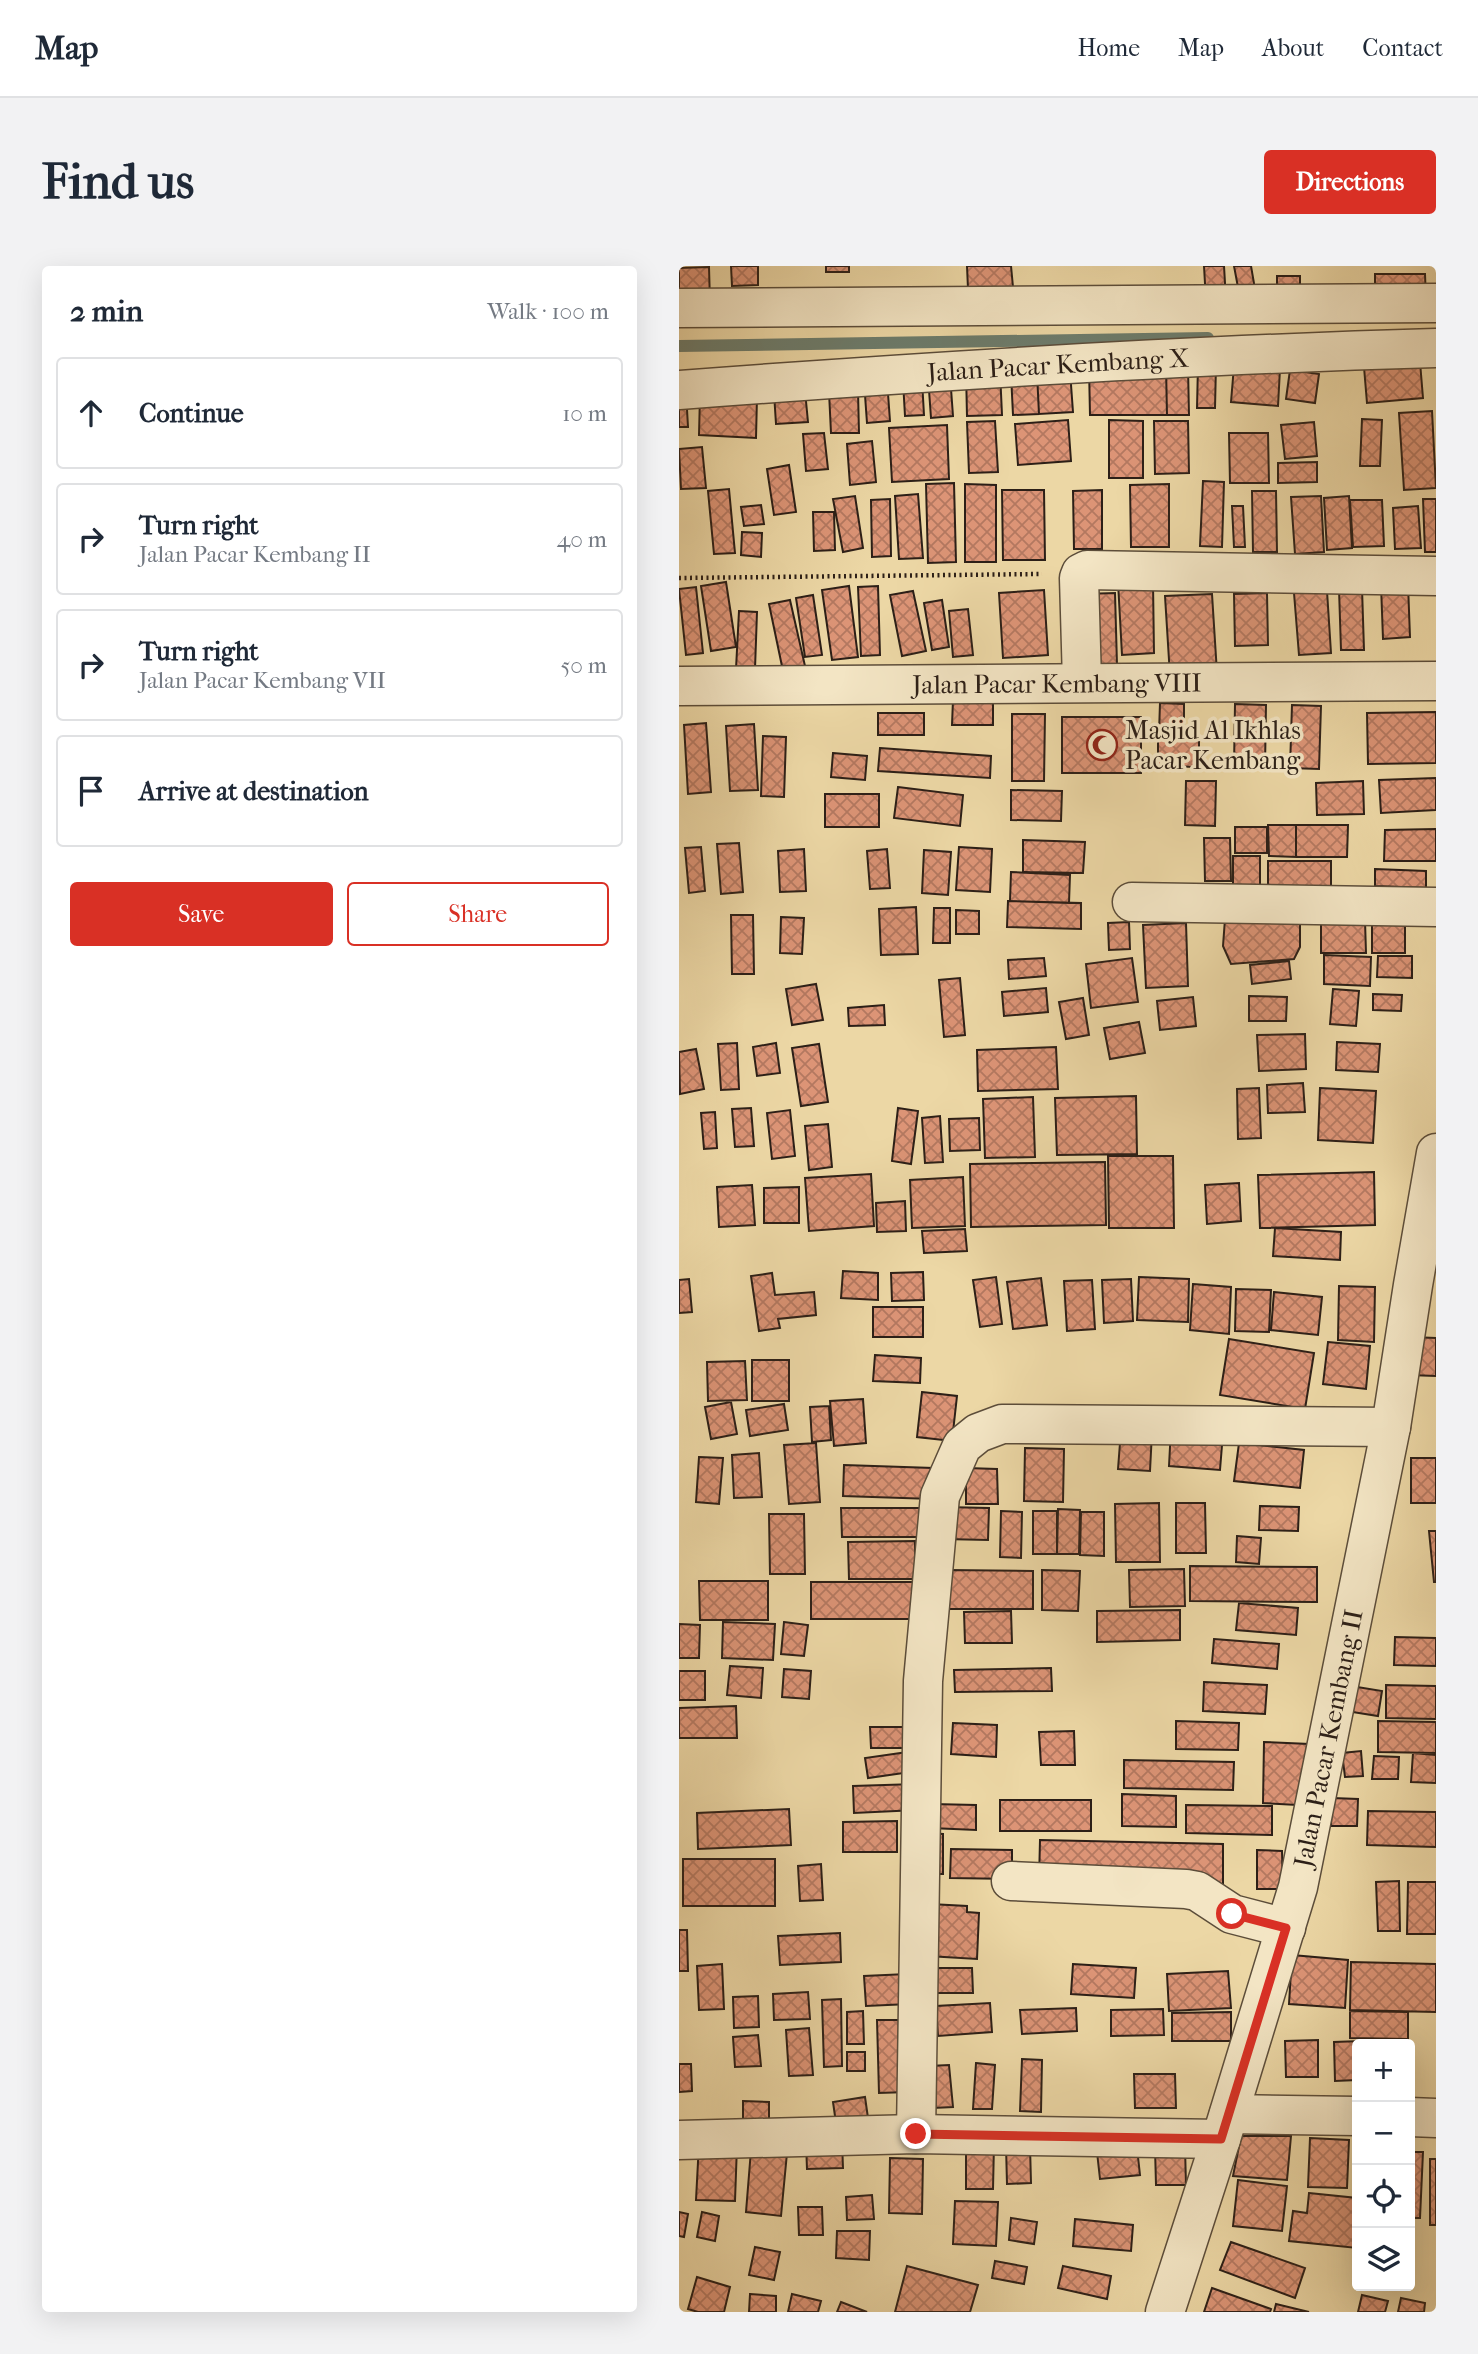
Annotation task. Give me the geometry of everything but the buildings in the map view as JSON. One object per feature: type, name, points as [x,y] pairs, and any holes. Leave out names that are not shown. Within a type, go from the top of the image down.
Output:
[{"type":"street","points":[[679,308],[1436,303]]},
{"type":"street","name":"Jalan Pacar Kembang X","points":[[679,390],[968,369],[1263,353],[1436,348]]},
{"type":"street","points":[[1082,682],[1079,578],[1081,573],[1093,569],[1436,576]]},
{"type":"street","name":"Jalan Pacar Kembang VIII","points":[[679,686],[1436,681]]},
{"type":"street","points":[[1132,902],[1436,907]]},
{"type":"street","name":"Jalan Pacar Kembang II","points":[[1165,2312],[1299,1887],[1391,1427],[1436,1153]]},
{"type":"street","points":[[916,2134],[923,1681],[940,1496],[962,1447],[978,1433],[1002,1424],[1391,1427]]},
{"type":"street","points":[[1011,1881],[1186,1889],[1197,1891],[1232,1914],[1286,1928]]},
{"type":"street","points":[[679,2140],[1225,2126],[1352,2116]]},
{"type":"street","points":[[1415,2117],[1436,2118]]},
{"type":"path","points":[[679,578],[1081,573]]},
{"type":"waterway","points":[[679,346],[1208,338]]},
{"type":"place","name":"Masjid Al Ikhlas Pacar Kembang","points":[[1102,745]]},
{"type":"route","points":[[916,2134],[1221,2139],[1286,1928],[1232,1914]]}]
